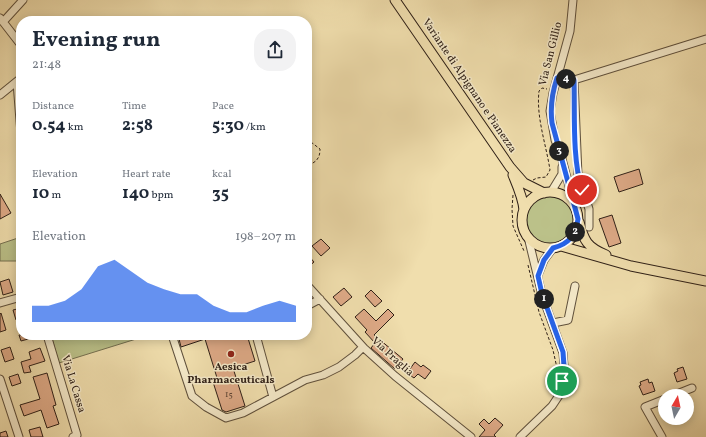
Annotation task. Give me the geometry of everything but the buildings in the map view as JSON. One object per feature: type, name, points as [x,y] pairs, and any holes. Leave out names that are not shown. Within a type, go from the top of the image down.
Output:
[{"type":"main road","name":"Variante di Alpignano e Pianezza","points":[[395,0],[510,167],[524,183],[548,193],[560,194],[568,198],[574,205]]},
{"type":"main road","name":"Variante di Alpignano e Pianezza","points":[[510,167],[523,201],[524,210],[522,224],[528,238]]},
{"type":"main road","points":[[524,210],[529,202],[535,197],[548,193]]},
{"type":"main road","points":[[574,205],[584,239],[588,245],[631,266]]},
{"type":"main road","points":[[557,247],[568,242],[574,235],[577,228],[578,219]]},
{"type":"main road","points":[[528,238],[535,244],[544,247],[557,247],[631,266],[706,281]]},
{"type":"street","points":[[16,38],[2,20],[23,0]]},
{"type":"street","name":"Via San Gillio","points":[[573,0],[570,31],[553,90],[550,111],[555,140],[562,159],[574,205]]},
{"type":"street","points":[[557,78],[574,80],[706,39]]},
{"type":"street","points":[[574,80],[578,175],[589,209],[589,227]]},
{"type":"street","points":[[0,95],[16,82]]},
{"type":"street","name":"Via San Gillio","points":[[548,193],[562,174],[562,159]]},
{"type":"street","points":[[520,437],[552,406],[560,394],[564,366],[563,352],[542,294],[528,238]]},
{"type":"street","points":[[538,276],[544,260],[557,247]]},
{"type":"street","points":[[552,323],[568,320],[575,286]]},
{"type":"street","name":"Via Praglia","points":[[312,290],[363,347],[395,376],[471,437]]},
{"type":"street","points":[[0,303],[16,298]]},
{"type":"street","points":[[312,303],[320,299]]},
{"type":"street","name":"Via La Cassa","points":[[48,340],[77,436],[73,437]]},
{"type":"street","points":[[174,340],[192,396],[206,407],[226,418],[243,413],[305,380],[323,375],[339,367],[363,347]]},
{"type":"street","points":[[257,340],[273,398]]},
{"type":"street","points":[[0,379],[19,437]]},
{"type":"street","points":[[658,402],[645,407],[662,437]]},
{"type":"path","points":[[529,182],[537,178],[546,177],[550,170],[538,98],[539,91],[542,88],[553,90]]},
{"type":"path","points":[[312,143],[320,149],[320,155],[317,161],[312,164]]},
{"type":"path","points":[[512,196],[513,226],[525,253]]},
{"type":"path","points":[[527,260],[539,312],[553,350],[557,368]]},
{"type":"green space","points":[[551,194],[561,196],[569,201],[574,209],[576,219],[574,229],[569,237],[561,242],[551,244],[541,242],[533,237],[528,229],[526,219],[528,209],[533,201],[541,196]]},
{"type":"green space","points":[[16,239],[16,261],[0,261],[0,244]]},
{"type":"green space","points":[[52,340],[133,340],[59,363]]},
{"type":"place","name":"Aesica Pharmaceuticals","points":[[231,354]]},
{"type":"route","points":[[562,381],[564,366],[563,352],[542,294],[538,276],[544,260],[553,248],[568,242],[574,235],[577,228],[578,219],[562,159],[555,140],[550,111],[552,93],[557,78],[574,80],[576,150],[578,175],[582,190]]}]
